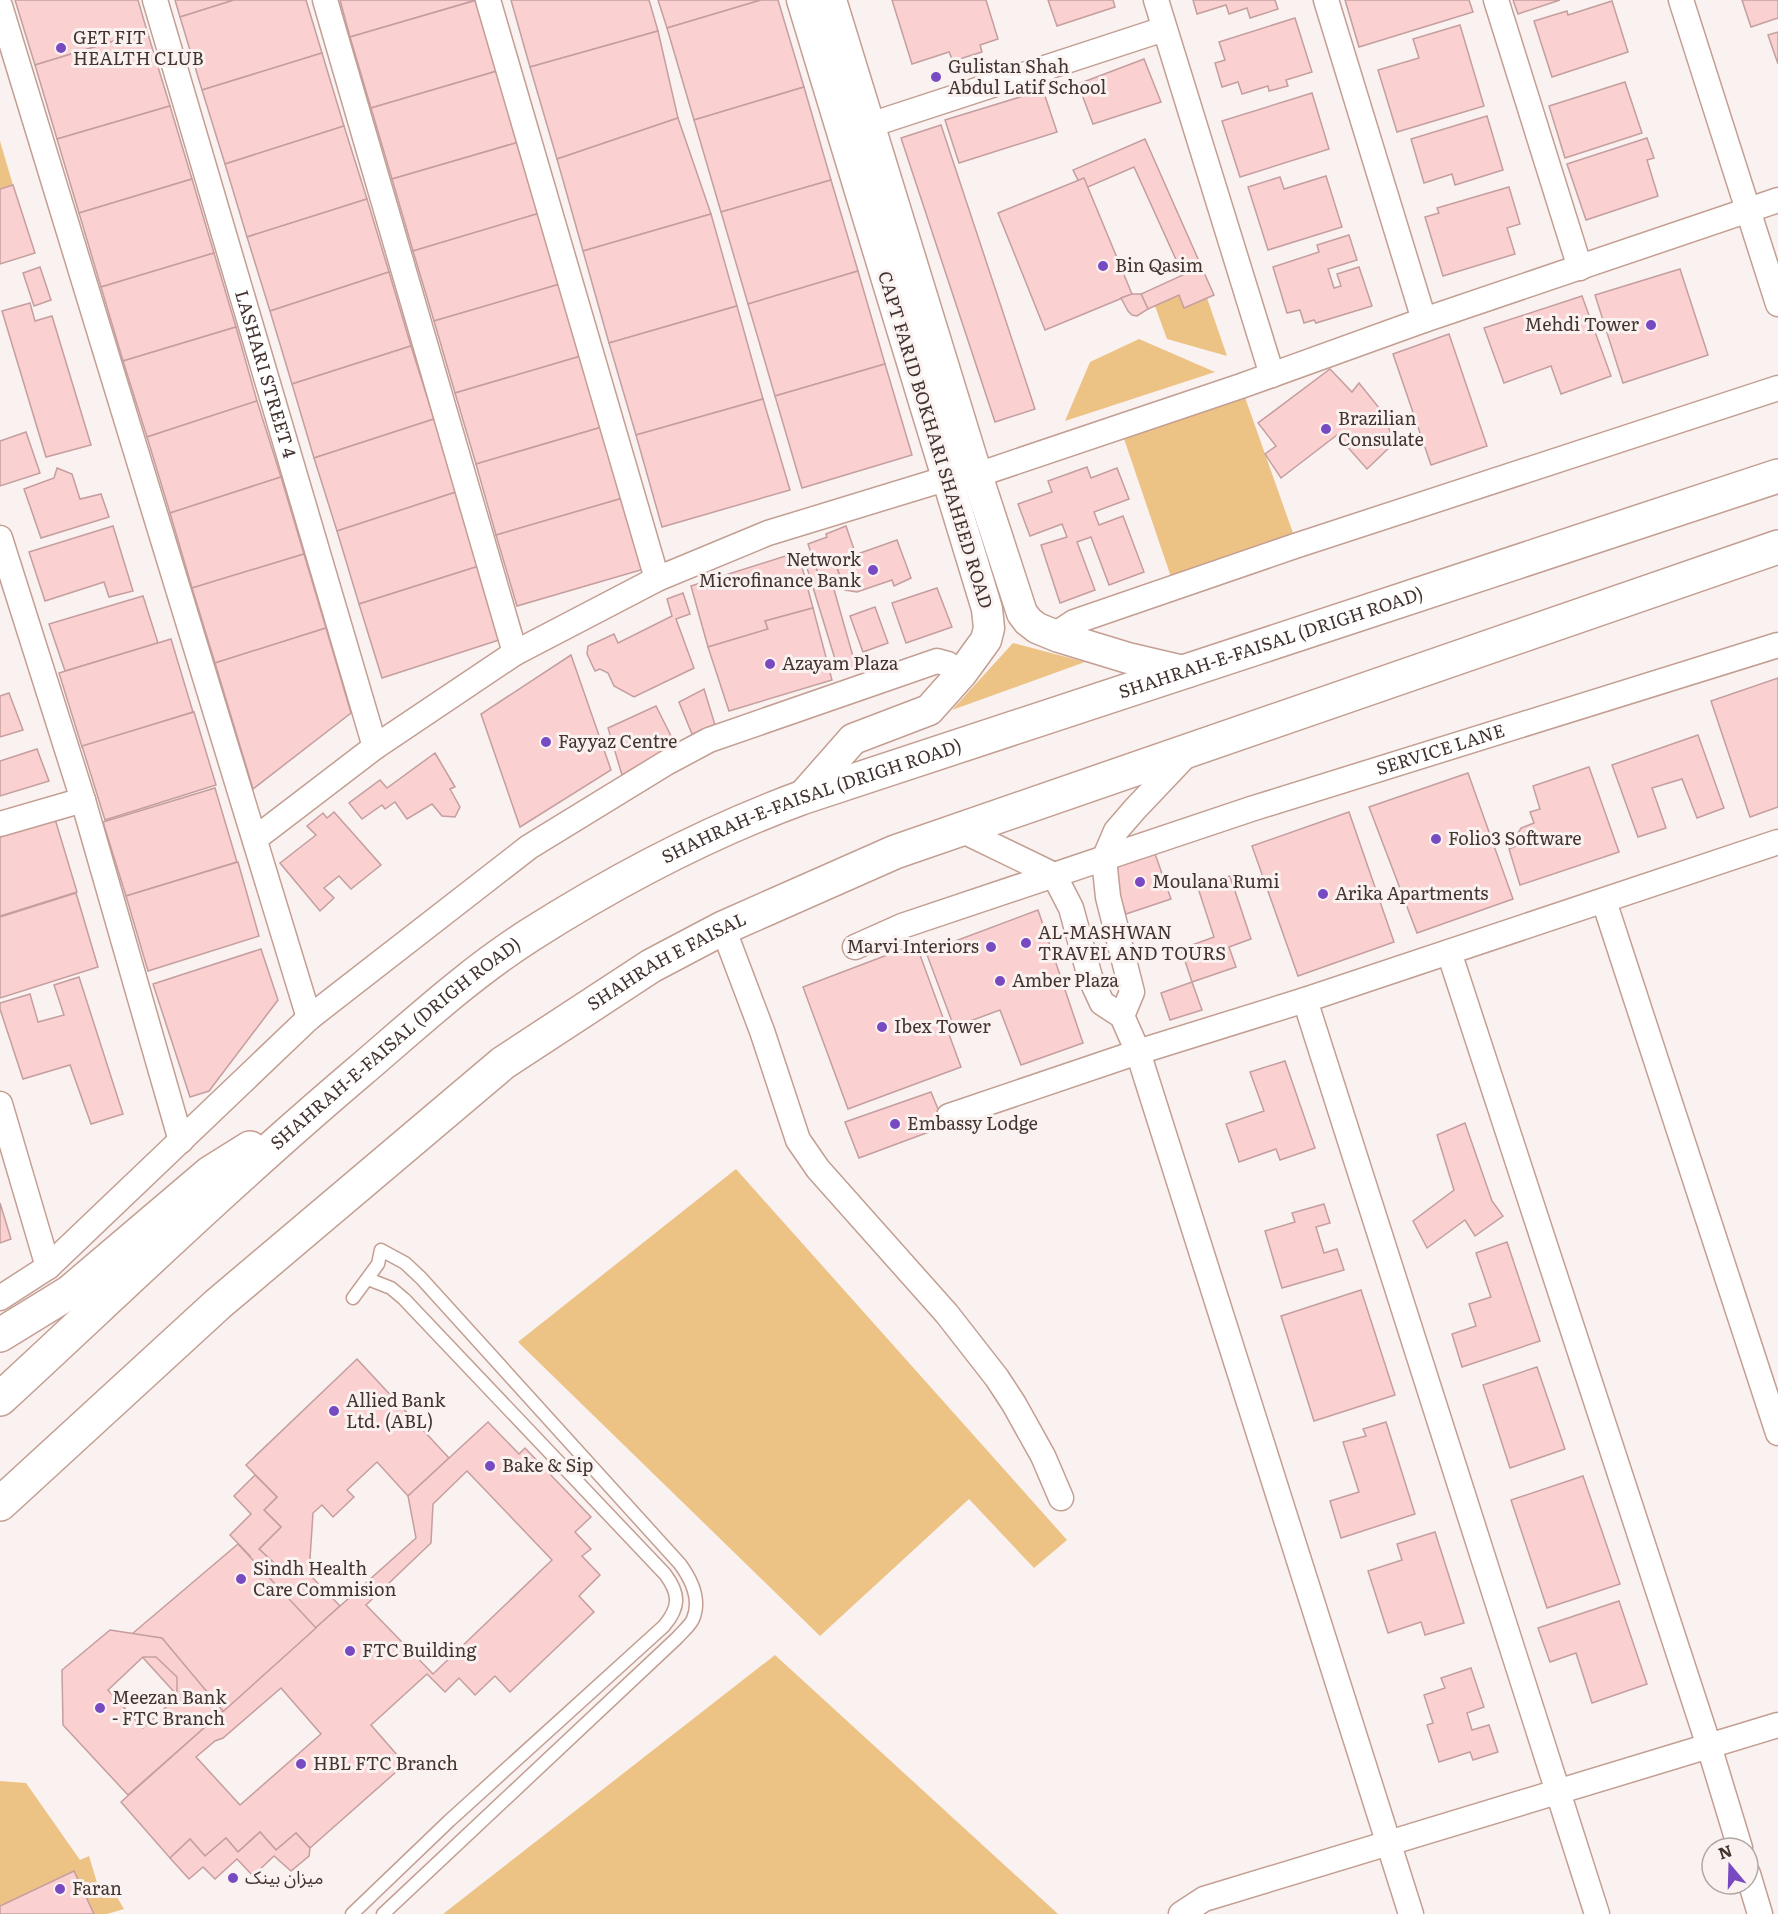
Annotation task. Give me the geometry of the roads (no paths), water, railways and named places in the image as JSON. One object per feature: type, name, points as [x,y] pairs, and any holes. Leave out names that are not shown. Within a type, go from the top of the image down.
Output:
[{"type":"highway","name":"SHAHRAH-E-FAISAL (DRIGH ROAD)","points":[[0,1399],[319,1106],[455,989],[529,936],[615,885],[721,830],[801,798],[1778,476]]},
{"type":"highway","points":[[1192,750],[1778,547]]},
{"type":"highway","name":"SHAHRAH E FAISAL","points":[[0,1504],[218,1304],[503,1063],[651,966],[723,928],[885,856],[1192,750]]},
{"type":"highway","points":[[0,1335],[70,1292],[210,1173],[319,1106]]},
{"type":"street","name":"LASHARI STREET 4","points":[[155,0],[375,747]]},
{"type":"street","points":[[325,0],[515,653]]},
{"type":"street","points":[[488,0],[657,579]]},
{"type":"street","name":"CAPT FARID BOKHARI SHAHEED ROAD","points":[[802,0],[962,477],[1022,613],[1037,628],[1059,636],[1128,658],[1188,672]]},
{"type":"street","name":"CAPT FARID BOKHARI SHAHEED ROAD","points":[[801,798],[853,739],[929,710],[962,673],[986,640],[989,628],[962,477],[870,124],[831,0]]},
{"type":"street","points":[[1155,0],[1272,375]]},
{"type":"street","points":[[1326,0],[1424,320]]},
{"type":"street","points":[[1496,0],[1580,268]]},
{"type":"street","points":[[1681,0],[1778,304]]},
{"type":"street","points":[[0,6],[256,838],[309,1018]]},
{"type":"street","points":[[870,124],[1164,29]]},
{"type":"street","points":[[256,838],[375,747],[515,653],[657,579],[768,533],[962,477],[1272,375],[1424,320],[1778,200]]},
{"type":"street","points":[[1059,636],[1067,626],[1085,618],[1295,546],[1778,388]]},
{"type":"street","points":[[0,538],[83,800],[181,1141]]},
{"type":"street","name":"SERVICE LANE","points":[[855,947],[902,926],[1251,809],[1778,645]]},
{"type":"street","points":[[0,1298],[48,1267],[309,1018],[529,847],[666,763],[709,740],[937,661],[948,664],[962,673]]},
{"type":"street","points":[[1122,1016],[1132,992],[1108,897],[1104,859],[1116,831],[1192,750]]},
{"type":"street","points":[[0,824],[83,800]]},
{"type":"street","points":[[961,830],[1054,875],[1071,908],[1090,977],[1102,1003],[1122,1016],[1138,1052],[1411,1914]]},
{"type":"street","points":[[949,1116],[1778,842]]},
{"type":"street","points":[[1604,901],[1776,1422]]},
{"type":"street","points":[[723,928],[762,1032],[798,1140],[818,1169],[947,1314],[997,1378],[1043,1456],[1061,1498]]},
{"type":"street","points":[[1449,952],[1709,1746],[1736,1836]]},
{"type":"street","points":[[1305,1000],[1597,1914]]},
{"type":"street","points":[[0,1104],[48,1267]]},
{"type":"street","points":[[1181,1914],[1204,1899],[1778,1725]]},
{"type":"street","points":[[1755,1896],[1760,1914]]},
{"type":"lane","points":[[353,1298],[378,1264],[381,1250],[405,1263],[422,1278],[680,1564],[687,1573],[696,1604],[693,1620],[685,1629],[383,1914]]},
{"type":"lane","points":[[351,1914],[664,1626],[673,1616],[676,1607],[676,1595],[671,1582],[404,1299],[391,1288],[368,1279]]},
{"type":"lane","points":[[671,1582],[687,1573]]},
{"type":"lane","points":[[673,1616],[685,1629]]},
{"type":"place","name":"GET FIT HEALTH CLUB","points":[[61,48]]},
{"type":"place","name":"Gulistan Shah Abdul Latif School","points":[[936,77]]},
{"type":"place","name":"Bin Qasim","points":[[1103,266]]},
{"type":"place","name":"Mehdi Tower","points":[[1651,325]]},
{"type":"place","name":"Brazilian Consulate","points":[[1326,429]]},
{"type":"place","name":"Network Microfinance Bank","points":[[873,570]]},
{"type":"place","name":"Azayam Plaza","points":[[770,664]]},
{"type":"place","name":"Fayyaz Centre","points":[[546,742]]},
{"type":"place","name":"Folio3 Software","points":[[1436,839]]},
{"type":"place","name":"Moulana Rumi","points":[[1140,882]]},
{"type":"place","name":"Arika Apartments","points":[[1323,894]]},
{"type":"place","name":"AL-MASHWAN TRAVEL AND TOURS","points":[[1026,943]]},
{"type":"place","name":"Marvi Interiors","points":[[991,947]]},
{"type":"place","name":"Amber Plaza","points":[[1000,981]]},
{"type":"place","name":"Ibex Tower","points":[[882,1027]]},
{"type":"place","name":"Embassy Lodge","points":[[895,1124]]},
{"type":"place","name":"Allied Bank Ltd. (ABL)","points":[[334,1411]]},
{"type":"place","name":"Bake & Sip","points":[[490,1466]]},
{"type":"place","name":"Sindh Health Care Commision","points":[[241,1579]]},
{"type":"place","name":"FTC Building","points":[[350,1651]]},
{"type":"place","name":"Meezan Bank - FTC Branch","points":[[100,1708]]},
{"type":"place","name":"HBL FTC Branch","points":[[301,1764]]},
{"type":"place","name":"میزان بینک","points":[[233,1878]]},
{"type":"place","name":"Faran","points":[[60,1889]]}]
